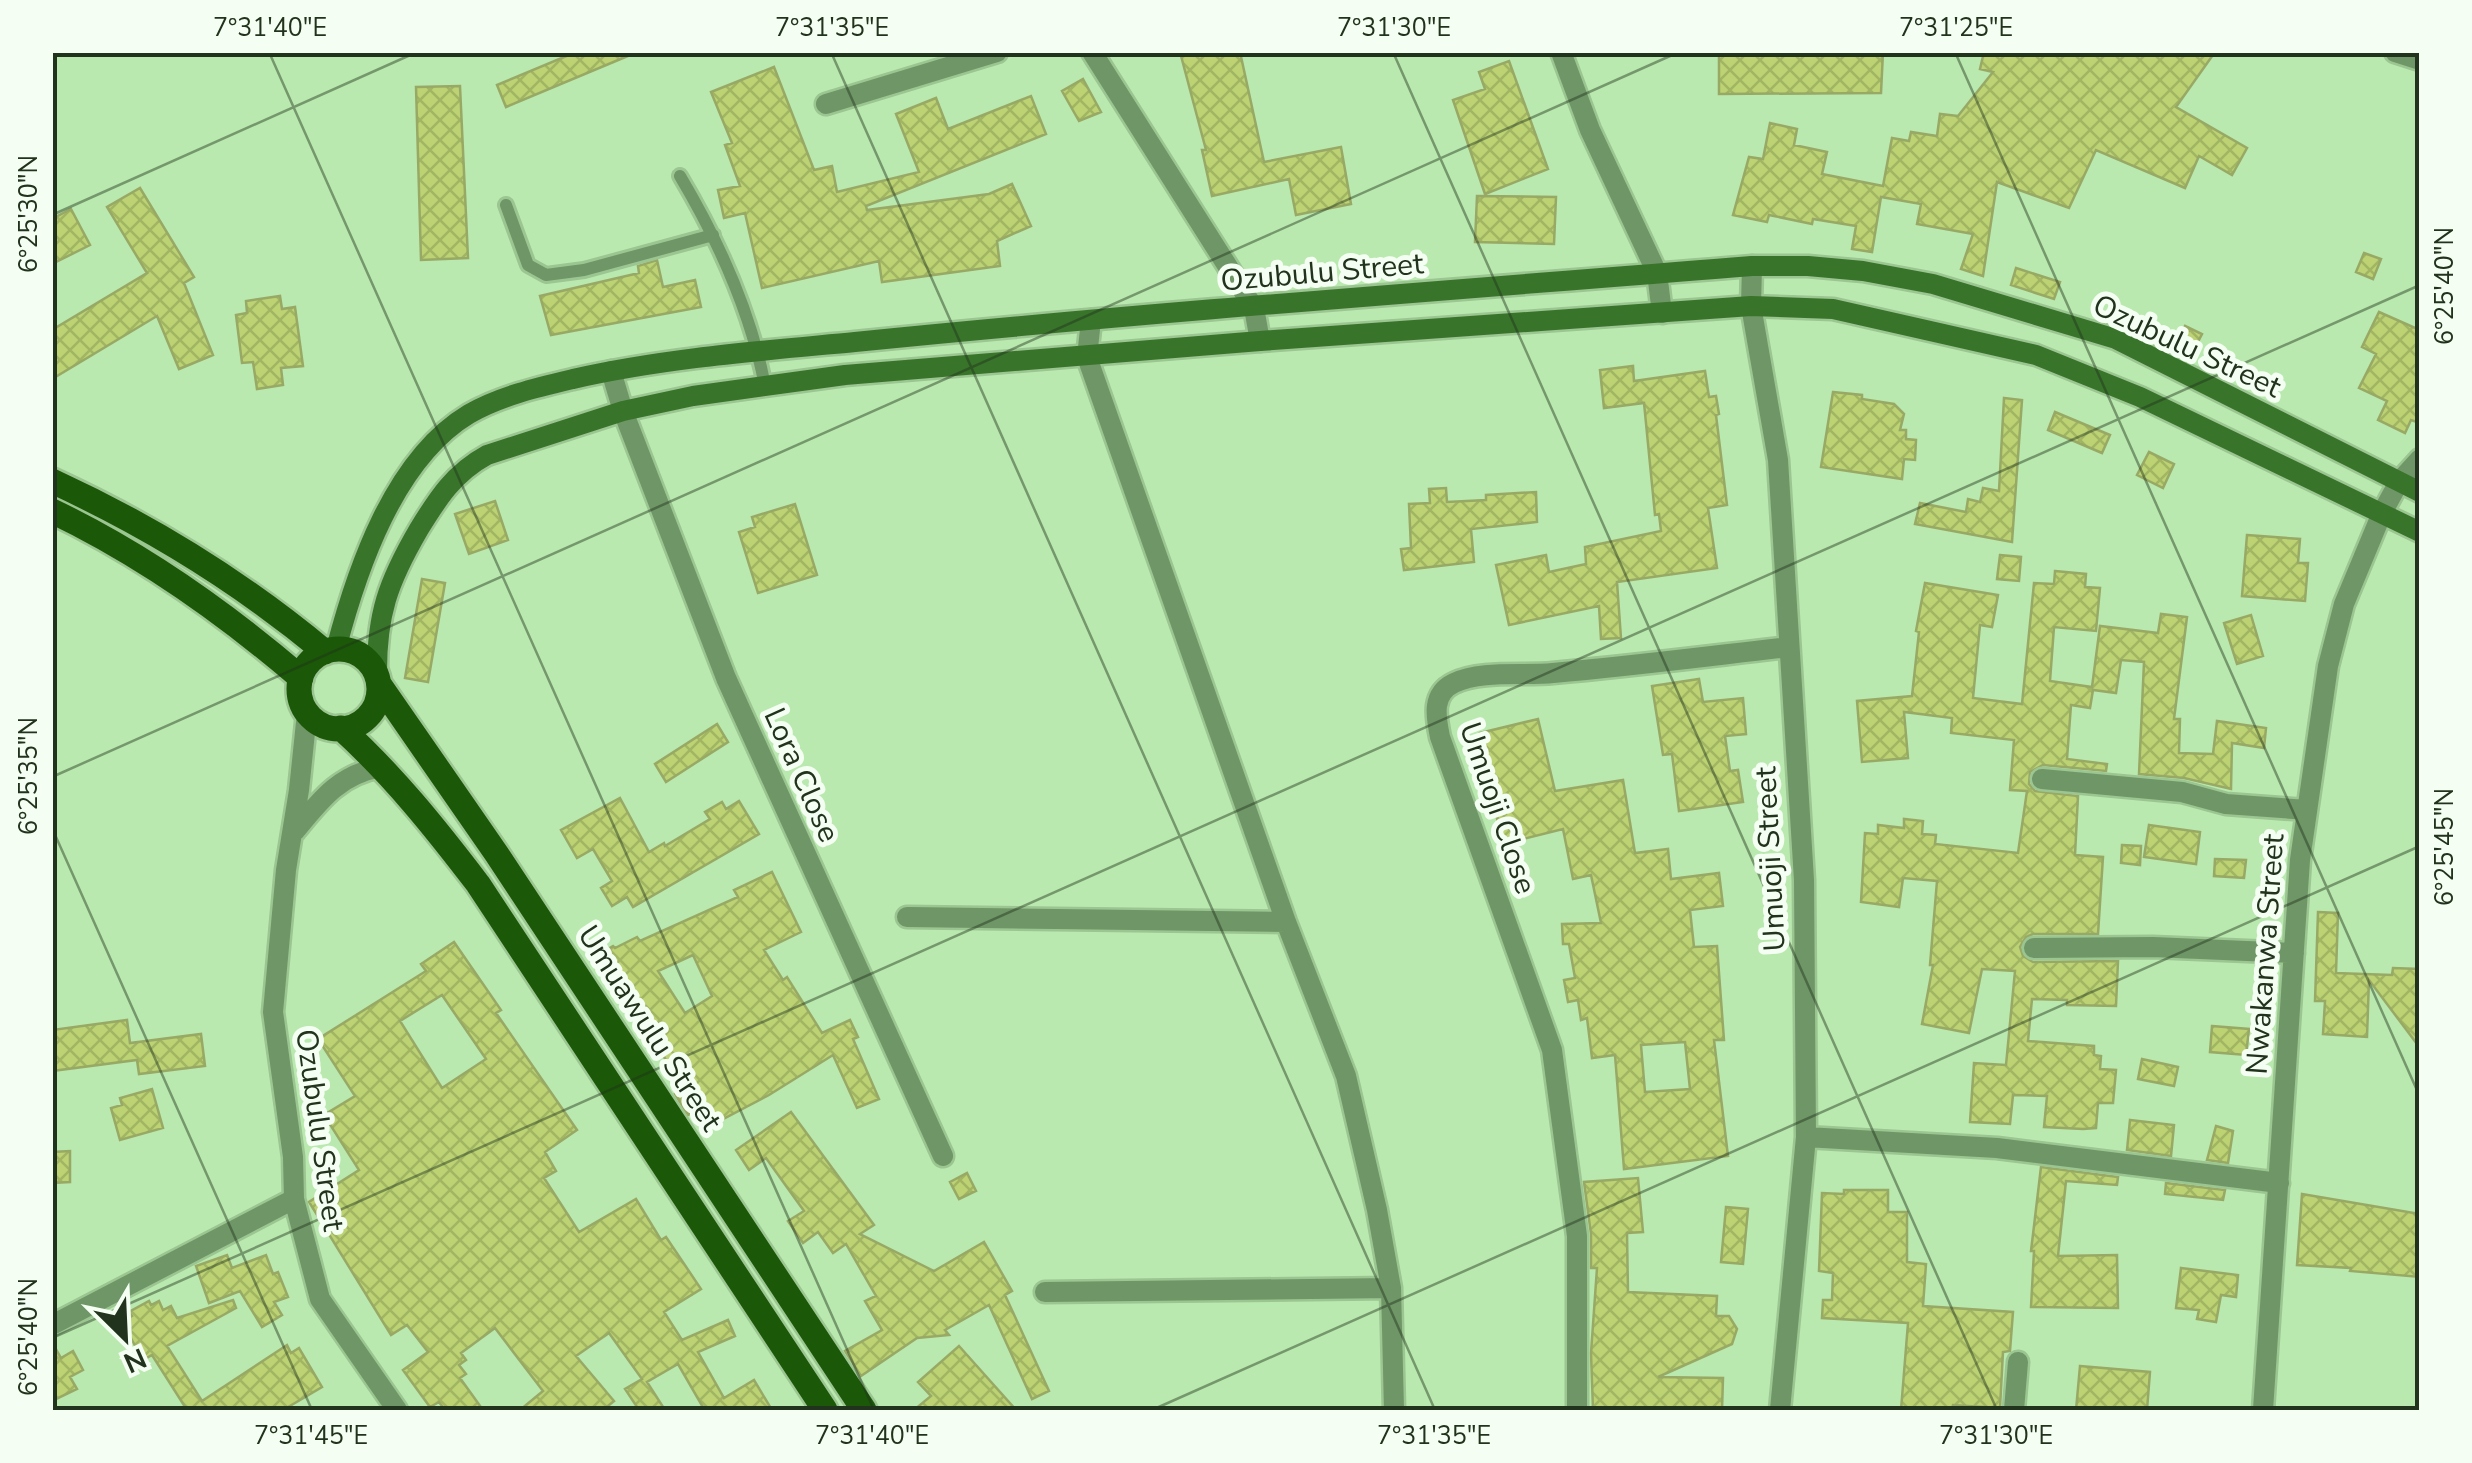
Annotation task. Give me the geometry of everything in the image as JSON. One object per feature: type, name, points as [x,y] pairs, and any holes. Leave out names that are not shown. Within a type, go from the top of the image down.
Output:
[{"type":"main road","name":"Ozubulu Street","points":[[330,651],[375,532],[408,476],[434,442],[470,413],[511,396],[611,371],[758,352],[1091,320],[1752,266],[1864,271],[1933,284],[2116,339],[2420,492]]},
{"type":"main road","points":[[378,681],[357,653],[330,651],[312,659],[300,678],[299,690],[307,713],[328,727],[352,726],[370,714],[378,695],[378,681],[376,643],[392,575],[445,487],[487,455],[623,411],[693,396],[846,375],[1260,341],[1751,306],[1864,314],[2036,355],[2140,397],[2420,532]]},
{"type":"main road","points":[[52,482],[183,548],[330,651]]},
{"type":"main road","points":[[52,511],[103,535],[162,571],[224,614],[300,678]]},
{"type":"main road","name":"Umuawulu Street","points":[[378,681],[864,1410]]},
{"type":"main road","points":[[341,728],[421,809],[478,884],[825,1410]]},
{"type":"street","points":[[826,104],[997,52]]},
{"type":"street","points":[[1092,52],[1254,308],[1260,341]]},
{"type":"street","points":[[1561,52],[1590,130],[1657,274],[1662,313]]},
{"type":"street","points":[[2395,52],[2420,60]]},
{"type":"street","name":"Umuoji Street","points":[[1752,266],[1751,306],[1778,460],[1804,880],[1806,1138],[1780,1410]]},
{"type":"street","points":[[1091,320],[1087,357],[1286,922],[1346,1076],[1391,1288],[1394,1410]]},
{"type":"street","name":"Lora Close","points":[[611,371],[726,678],[943,1156]]},
{"type":"street","name":"Nwakanwa Street","points":[[2262,1410],[2300,860],[2328,666],[2344,604],[2382,513],[2399,482],[2420,460]]},
{"type":"street","name":"Umuoji Close","points":[[1577,1410],[1577,1236],[1552,1050],[1434,712],[1444,690],[1474,678],[1789,647]]},
{"type":"street","name":"Ozubulu Street","points":[[307,713],[286,870],[273,1012],[293,1158],[294,1200],[320,1299],[396,1410]]},
{"type":"street","points":[[293,832],[325,793],[342,780],[382,767]]},
{"type":"street","points":[[2042,779],[2182,792],[2226,804],[2307,810]]},
{"type":"street","points":[[907,918],[1286,922]]},
{"type":"street","points":[[2034,948],[2294,953]]},
{"type":"street","points":[[1806,1138],[1997,1148],[2279,1183]]},
{"type":"street","points":[[52,1325],[294,1200]]},
{"type":"street","points":[[1045,1292],[1391,1288]]},
{"type":"street","points":[[2014,1410],[2018,1362]]},
{"type":"lane","points":[[680,176],[712,235],[758,352],[764,386]]},
{"type":"lane","points":[[506,205],[528,265],[546,275],[584,270],[712,235]]},
{"type":"building","points":[[576,52],[635,53],[506,107],[497,85]]},
{"type":"building","points":[[1180,52],[1240,52],[1264,162],[1341,147],[1351,204],[1296,215],[1289,179],[1212,196],[1202,150],[1206,150]]},
{"type":"building","points":[[1719,52],[1883,52],[1881,93],[1719,94]]},
{"type":"building","points":[[1984,52],[2215,52],[2176,107],[2247,148],[2232,175],[2199,156],[2185,188],[2096,150],[2069,208],[1997,182],[1983,276],[1961,269],[1973,234],[1917,224],[1921,204],[1881,197],[1872,252],[1852,249],[1856,226],[1813,219],[1812,224],[1769,215],[1767,222],[1733,215],[1749,157],[1763,159],[1770,123],[1797,129],[1794,145],[1827,152],[1822,174],[1883,186],[1892,138],[1909,141],[1911,132],[1937,136],[1940,114],[1958,116],[1993,72],[1980,69]]},
{"type":"building","points":[[1509,61],[1548,169],[1485,194],[1453,100],[1485,89],[1479,72]]},
{"type":"building","points":[[774,67],[814,170],[832,166],[837,192],[919,172],[896,114],[936,98],[948,129],[1031,96],[1046,134],[866,206],[867,210],[989,194],[1012,184],[1031,226],[997,241],[1000,266],[882,282],[879,261],[762,288],[745,213],[724,218],[718,190],[740,186],[725,145],[732,143],[711,92]]},
{"type":"building","points":[[1083,79],[1101,112],[1079,121],[1062,91]]},
{"type":"building","points":[[460,86],[468,258],[421,260],[416,87]]},
{"type":"building","points":[[140,188],[194,277],[184,283],[213,355],[179,369],[157,316],[52,379],[52,330],[147,273],[107,207]]},
{"type":"building","points":[[1477,196],[1556,197],[1554,244],[1475,242]]},
{"type":"building","points":[[71,209],[90,245],[52,264],[52,219]]},
{"type":"building","points":[[2364,253],[2381,259],[2373,279],[2356,272]]},
{"type":"building","points":[[657,260],[663,287],[695,280],[701,307],[551,335],[540,296],[639,273],[638,266]]},
{"type":"building","points":[[2016,268],[2060,282],[2054,299],[2011,285]]},
{"type":"building","points":[[280,296],[282,309],[295,307],[303,366],[281,368],[283,385],[257,389],[253,362],[242,363],[236,315],[247,313],[246,301]]},
{"type":"building","points":[[2379,312],[2420,330],[2420,423],[2411,420],[2405,433],[2378,420],[2387,401],[2359,388],[2376,354],[2362,347]]},
{"type":"building","points":[[2185,326],[2202,334],[2190,357],[2174,349]]},
{"type":"building","points":[[1633,366],[1634,381],[1705,371],[1709,397],[1716,396],[1727,505],[1708,508],[1717,568],[1617,582],[1621,638],[1601,639],[1599,606],[1509,625],[1496,565],[1546,555],[1549,572],[1586,564],[1585,547],[1661,531],[1659,514],[1655,515],[1644,403],[1604,408],[1600,370]]},
{"type":"building","points":[[1833,392],[1894,404],[1904,414],[1900,430],[1906,430],[1906,439],[1916,440],[1915,460],[1904,459],[1902,479],[1821,467]]},
{"type":"building","points":[[2004,398],[2022,400],[2012,542],[1915,524],[1920,503],[1966,512],[1968,499],[1980,502],[1983,488],[1999,491]]},
{"type":"building","points":[[2055,412],[2110,435],[2102,453],[2048,430]]},
{"type":"building","points":[[2149,452],[2174,464],[2163,488],[2137,475]]},
{"type":"building","points":[[1446,488],[1447,502],[1536,492],[1537,522],[1471,529],[1474,562],[1404,570],[1401,549],[1411,548],[1409,504],[1430,503],[1429,489]]},
{"type":"building","points":[[495,501],[508,540],[469,554],[455,514]]},
{"type":"building","points":[[795,504],[817,575],[758,593],[739,532],[755,527],[752,517]]},
{"type":"building","points":[[2247,535],[2300,539],[2298,563],[2308,563],[2305,601],[2242,596]]},
{"type":"building","points":[[2000,555],[2021,557],[2019,581],[1997,579]]},
{"type":"building","points":[[2055,571],[2086,574],[2085,587],[2100,588],[2096,631],[2054,627],[2050,681],[2092,687],[2100,626],[2158,633],[2161,614],[2187,617],[2174,719],[2180,719],[2179,753],[2213,754],[2217,721],[2266,728],[2264,748],[2232,743],[2231,789],[2184,778],[2139,774],[2144,662],[2121,660],[2116,693],[2093,690],[2090,708],[2071,705],[2067,759],[2107,764],[2106,771],[2043,765],[2030,772],[2029,784],[2035,791],[2078,796],[2075,855],[2103,857],[2098,934],[2033,934],[2020,947],[2023,956],[2033,962],[2118,961],[2116,1006],[2067,1005],[2067,1000],[2032,999],[2028,1041],[2094,1046],[2094,1055],[2101,1056],[2100,1069],[2116,1070],[2113,1103],[2098,1103],[2096,1128],[2083,1129],[2044,1127],[2047,1096],[2013,1095],[2010,1124],[1970,1122],[1974,1063],[2006,1065],[2015,971],[1982,969],[1969,1033],[1922,1024],[1933,965],[1937,881],[1903,878],[1899,907],[1861,902],[1865,833],[1878,834],[1878,825],[1904,828],[1904,819],[1923,821],[1922,834],[1936,835],[1935,844],[2018,853],[2027,791],[2010,790],[2014,740],[1951,733],[1952,718],[1904,712],[1908,758],[1862,762],[1857,701],[1912,696],[1919,632],[1916,631],[1925,583],[1998,595],[1992,627],[1980,625],[1973,698],[2022,704],[2034,583],[2054,584]]},
{"type":"building","points":[[422,579],[445,583],[428,682],[405,678]]},
{"type":"building","points":[[2251,615],[2263,656],[2237,664],[2224,623]]},
{"type":"building","points":[[1699,679],[1703,702],[1743,698],[1746,734],[1725,736],[1730,771],[1738,770],[1743,802],[1679,811],[1672,754],[1663,755],[1652,686]]},
{"type":"building","points":[[1538,719],[1555,791],[1623,780],[1635,853],[1668,849],[1671,879],[1719,873],[1723,906],[1690,910],[1694,947],[1717,946],[1724,1040],[1714,1040],[1728,1156],[1624,1169],[1615,1055],[1592,1058],[1587,1018],[1581,1020],[1578,1000],[1568,1002],[1564,980],[1575,978],[1569,944],[1563,944],[1562,924],[1601,923],[1591,875],[1573,879],[1563,829],[1503,844],[1479,762],[1487,760],[1480,733]],"holes":[[[1685,1042],[1690,1089],[1645,1092],[1641,1045]]]},
{"type":"building","points":[[717,724],[728,742],[666,782],[655,764]]},
{"type":"building","points":[[620,798],[649,852],[710,819],[705,812],[722,802],[726,809],[739,801],[759,834],[633,907],[627,897],[612,906],[601,888],[612,881],[593,849],[577,858],[561,830]]},
{"type":"building","points":[[2149,825],[2200,832],[2196,864],[2144,857]]},
{"type":"building","points":[[2122,845],[2141,846],[2140,865],[2121,863]]},
{"type":"building","points":[[2215,859],[2246,860],[2244,878],[2214,876]]},
{"type":"building","points":[[772,872],[801,932],[764,950],[783,980],[787,977],[822,1033],[850,1020],[858,1037],[853,1039],[879,1099],[857,1108],[833,1055],[706,1128],[696,1110],[688,1115],[675,1094],[684,1089],[659,1049],[666,1044],[641,1003],[631,1008],[598,955],[637,937],[640,941],[738,897],[734,890]],"holes":[[[693,955],[712,996],[685,1013],[658,971]]]},
{"type":"building","points":[[2318,912],[2338,913],[2336,973],[2392,975],[2393,968],[2420,969],[2420,1048],[2369,980],[2367,1037],[2323,1034],[2325,1001],[2315,1001]]},
{"type":"building","points":[[454,942],[501,1010],[496,1013],[577,1130],[545,1152],[556,1171],[544,1178],[579,1232],[636,1199],[661,1240],[666,1237],[701,1289],[664,1312],[682,1340],[728,1320],[735,1336],[698,1352],[724,1398],[754,1380],[772,1410],[701,1410],[704,1409],[678,1364],[647,1382],[665,1410],[639,1410],[625,1389],[642,1379],[609,1333],[576,1356],[614,1401],[603,1410],[520,1410],[543,1391],[495,1328],[461,1353],[466,1360],[459,1365],[466,1374],[460,1378],[483,1410],[445,1410],[439,1402],[430,1407],[403,1370],[428,1352],[407,1325],[391,1335],[309,1202],[359,1170],[324,1115],[355,1096],[318,1039],[426,971],[421,964]],"holes":[[[442,995],[486,1059],[442,1088],[400,1021]]]},
{"type":"building","points":[[127,1020],[130,1043],[201,1034],[205,1066],[139,1074],[137,1060],[52,1071],[52,1030]]},
{"type":"building","points":[[2212,1026],[2249,1029],[2246,1055],[2210,1052]]},
{"type":"building","points":[[2142,1059],[2178,1067],[2174,1086],[2138,1079]]},
{"type":"building","points":[[152,1089],[163,1128],[120,1140],[111,1108],[122,1105],[120,1098]]},
{"type":"building","points":[[791,1112],[874,1225],[860,1234],[934,1271],[984,1242],[1012,1291],[1005,1295],[1049,1391],[1032,1399],[989,1305],[945,1330],[949,1335],[917,1338],[861,1376],[845,1351],[882,1330],[865,1301],[876,1296],[846,1244],[833,1253],[818,1232],[803,1243],[788,1221],[804,1211],[766,1158],[749,1170],[736,1150]]},
{"type":"building","points":[[2130,1120],[2174,1125],[2171,1156],[2127,1150]]},
{"type":"building","points":[[2216,1126],[2233,1131],[2228,1163],[2207,1160]]},
{"type":"building","points":[[70,1151],[70,1182],[53,1183],[52,1152]]},
{"type":"building","points":[[2041,1167],[2118,1177],[2117,1185],[2066,1181],[2058,1256],[2117,1255],[2118,1308],[2031,1307],[2031,1251]]},
{"type":"building","points":[[967,1173],[976,1191],[959,1199],[950,1182]]},
{"type":"building","points":[[1638,1178],[1643,1232],[1627,1233],[1628,1292],[1717,1296],[1716,1316],[1729,1316],[1737,1329],[1732,1344],[1658,1377],[1723,1378],[1722,1410],[1593,1410],[1591,1353],[1597,1268],[1591,1268],[1584,1182]]},
{"type":"building","points":[[2166,1183],[2225,1190],[2223,1200],[2165,1194]]},
{"type":"building","points":[[1844,1190],[1888,1190],[1888,1212],[1907,1212],[1907,1262],[1926,1264],[1923,1306],[2013,1312],[2010,1351],[2003,1352],[2000,1408],[1953,1405],[1952,1410],[1901,1410],[1908,1323],[1822,1318],[1823,1300],[1832,1300],[1833,1273],[1819,1271],[1822,1193],[1844,1194]]},
{"type":"building","points":[[2302,1194],[2420,1214],[2416,1255],[2420,1256],[2420,1277],[2297,1265]]},
{"type":"building","points":[[1726,1207],[1748,1209],[1743,1264],[1721,1262]]},
{"type":"building","points":[[227,1255],[232,1268],[266,1255],[288,1297],[274,1302],[282,1315],[262,1327],[240,1291],[209,1303],[196,1266]]},
{"type":"building","points":[[2181,1268],[2238,1275],[2236,1297],[2221,1295],[2216,1322],[2197,1319],[2199,1310],[2176,1308]]},
{"type":"building","points":[[233,1300],[236,1308],[167,1346],[202,1401],[287,1345],[291,1353],[299,1348],[322,1387],[283,1410],[187,1410],[152,1355],[143,1360],[122,1322],[132,1316],[129,1312],[149,1301],[151,1305],[159,1301],[163,1310],[171,1306],[177,1318]]},
{"type":"building","points":[[52,1342],[61,1358],[73,1351],[83,1370],[70,1377],[77,1389],[52,1401]]},
{"type":"building","points":[[959,1346],[1016,1410],[914,1410],[931,1396],[918,1382]]},
{"type":"building","points":[[2080,1366],[2150,1372],[2147,1410],[2076,1410]]}]
